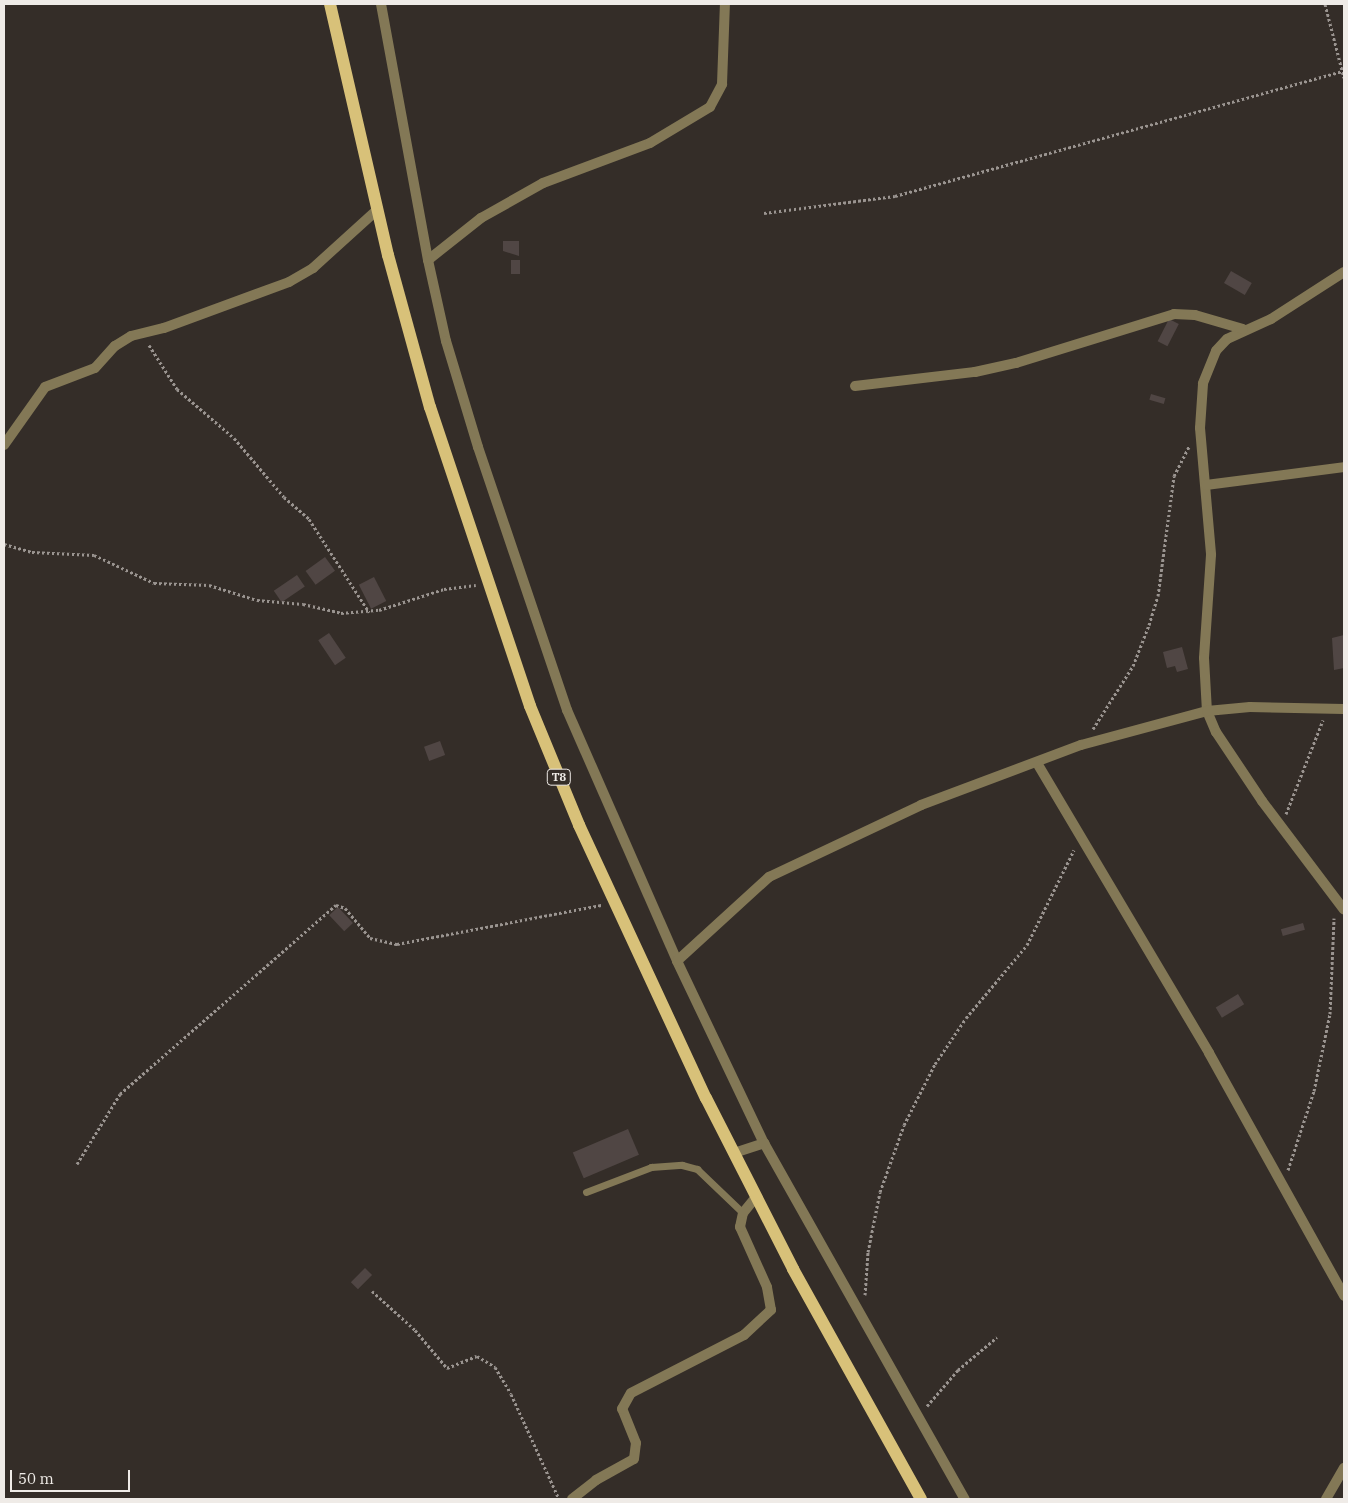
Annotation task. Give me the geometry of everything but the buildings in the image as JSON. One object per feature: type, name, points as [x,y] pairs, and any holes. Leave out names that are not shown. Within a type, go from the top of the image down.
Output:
[{"type":"main road","name":"T8","points":[[330,4],[377,210],[430,406],[530,706],[614,903],[734,1153],[756,1197],[921,1499]]},
{"type":"street","points":[[381,4],[428,260],[446,341],[475,438],[566,710],[677,961],[764,1143],[965,1499]]},
{"type":"street","points":[[428,260],[482,218],[543,183],[650,143],[710,107],[722,84],[725,4]]},
{"type":"street","points":[[4,445],[45,387],[95,368],[124,339],[140,333],[164,328],[289,282],[313,268],[377,210]]},
{"type":"street","points":[[1344,272],[1271,319],[1244,329],[1228,338],[1207,366],[1200,428],[1211,555],[1204,658],[1207,711],[1216,732],[1344,910]]},
{"type":"street","points":[[855,386],[975,372],[1016,363],[1174,314],[1194,315],[1244,329]]},
{"type":"street","points":[[1206,485],[1344,466]]},
{"type":"street","points":[[677,961],[769,877],[889,818],[1080,745],[1207,711],[1250,707],[1344,709]]},
{"type":"street","points":[[1037,763],[1282,1185],[1344,1296]]},
{"type":"street","points":[[734,1153],[764,1143]]},
{"type":"street","points":[[572,1499],[596,1480],[634,1459],[636,1443],[622,1409],[631,1393],[744,1335],[771,1310],[767,1288],[740,1226],[743,1213],[756,1197]]},
{"type":"street","points":[[1326,1499],[1344,1468]]},
{"type":"lane","points":[[586,1192],[652,1168],[682,1165],[703,1174],[743,1213]]},
{"type":"path","points":[[1324,4],[1344,78]]},
{"type":"path","points":[[764,213],[895,196],[1342,71]]},
{"type":"path","points":[[140,333],[177,389],[234,438],[284,497],[309,519],[369,612]]},
{"type":"path","points":[[1080,745],[1133,666],[1158,596],[1174,476],[1200,428]]},
{"type":"path","points":[[4,544],[32,552],[94,555],[154,583],[209,585],[257,600],[304,604],[341,613],[369,612],[444,590],[489,583]]},
{"type":"path","points":[[1282,826],[1327,710]]},
{"type":"path","points":[[864,1318],[868,1252],[880,1192],[904,1125],[935,1064],[966,1018],[1027,945],[1053,899],[1080,836]]},
{"type":"path","points":[[1282,1185],[1314,1091],[1330,1014],[1334,897]]},
{"type":"path","points":[[77,1164],[110,1107],[127,1088],[336,905],[345,908],[370,938],[397,944],[614,903]]},
{"type":"path","points":[[372,1292],[415,1330],[447,1368],[477,1356],[495,1367],[511,1394],[560,1499]]},
{"type":"path","points":[[918,1416],[948,1381],[997,1338]]}]
